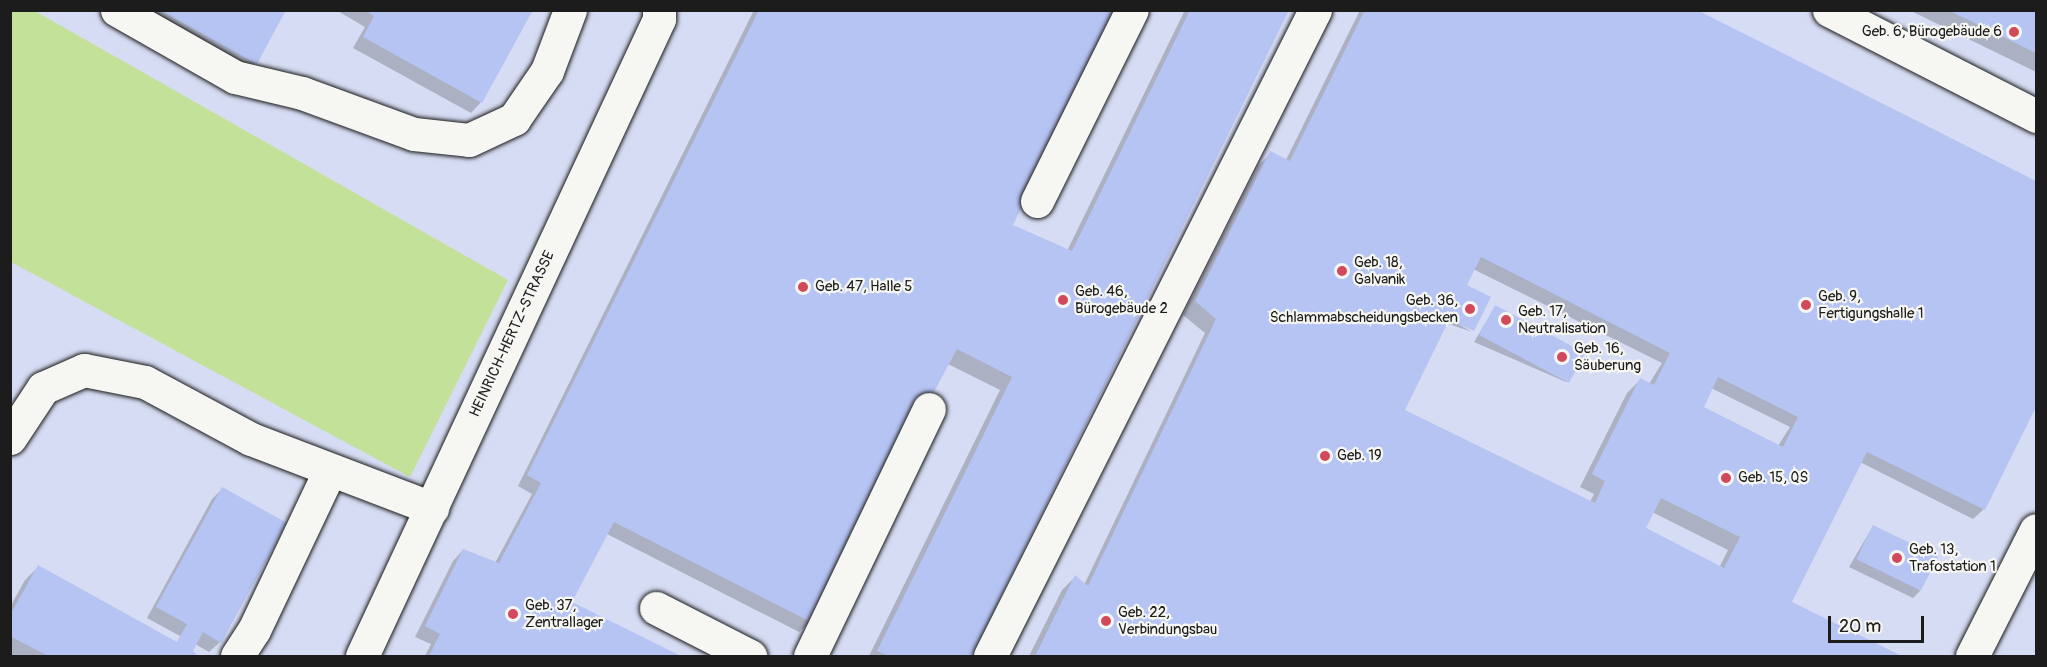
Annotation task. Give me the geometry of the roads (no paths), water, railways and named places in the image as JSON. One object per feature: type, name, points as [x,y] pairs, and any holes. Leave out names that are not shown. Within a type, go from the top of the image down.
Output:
[{"type":"street","points":[[117,10],[235,77],[303,93],[414,134],[469,140],[514,119],[547,71],[570,10]]},
{"type":"street","name":"HEINRICH-HERTZ-STRASSE","points":[[362,657],[659,19],[659,10]]},
{"type":"street","points":[[1037,201],[1132,10]]},
{"type":"street","points":[[990,657],[1315,10]]},
{"type":"street","points":[[1829,10],[2037,116]]},
{"type":"street","points":[[10,438],[43,388],[84,370],[145,382],[251,439],[432,508]]},
{"type":"street","points":[[810,657],[929,409]]},
{"type":"street","points":[[237,657],[254,630],[330,470]]},
{"type":"street","points":[[1972,657],[2037,530]]},
{"type":"street","points":[[656,608],[750,657]]},
{"type":"place","name":"Geb. 6, Bürogebäude 6","points":[[2014,32]]},
{"type":"place","name":"Geb. 18, Galvanik","points":[[1342,271]]},
{"type":"place","name":"Geb. 47, Halle 5","points":[[803,287]]},
{"type":"place","name":"Geb. 46, Bürogebäude 2","points":[[1063,300]]},
{"type":"place","name":"Geb. 9, Fertigungshalle 1","points":[[1806,305]]},
{"type":"place","name":"Geb. 36, Schlammabscheidungsbecken","points":[[1470,309]]},
{"type":"place","name":"Geb. 17, Neutralisation","points":[[1506,320]]},
{"type":"place","name":"Geb. 16, Säuberung","points":[[1562,357]]},
{"type":"place","name":"Geb. 19","points":[[1325,456]]},
{"type":"place","name":"Geb. 15, QS","points":[[1726,478]]},
{"type":"place","name":"Geb. 13, Trafostation 1","points":[[1897,558]]},
{"type":"place","name":"Geb. 37, Zentrallager","points":[[513,614]]},
{"type":"place","name":"Geb. 22, Verbindungsbau","points":[[1106,621]]}]
